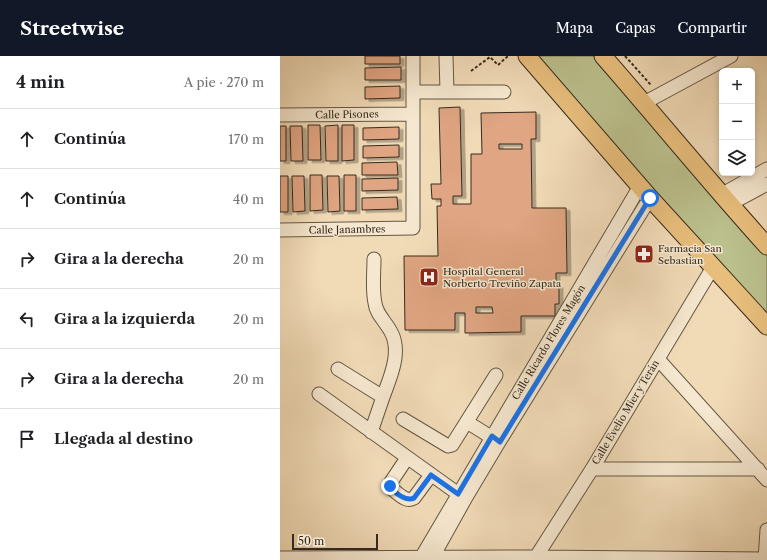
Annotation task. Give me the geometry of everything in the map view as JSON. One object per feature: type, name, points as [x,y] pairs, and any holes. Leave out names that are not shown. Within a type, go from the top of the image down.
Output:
[{"type":"main road","points":[[527,56],[645,192],[767,326]]},
{"type":"main road","points":[[603,56],[767,246]]},
{"type":"street","points":[[413,56],[413,114]]},
{"type":"street","points":[[446,56],[447,92]]},
{"type":"street","points":[[644,103],[731,56]]},
{"type":"street","points":[[413,92],[504,92]]},
{"type":"street","name":"Calle Pisones","points":[[280,115],[413,114]]},
{"type":"street","name":"Calle Janambres","points":[[280,230],[413,228],[413,114]]},
{"type":"street","points":[[726,200],[767,169]]},
{"type":"street","points":[[726,200],[767,184]]},
{"type":"street","name":"Calle Ricardo Flores Magón","points":[[427,559],[462,496],[645,192]]},
{"type":"street","points":[[371,432],[394,365],[395,346],[392,333],[377,311],[374,302],[374,259]]},
{"type":"street","name":"Calle Evelio Mier y Terán","points":[[536,557],[592,469],[713,267]]},
{"type":"street","points":[[658,359],[767,480]]},
{"type":"street","points":[[338,370],[383,397]]},
{"type":"street","points":[[404,419],[448,446],[452,444],[467,422],[496,375]]},
{"type":"street","points":[[319,394],[462,496]]},
{"type":"street","points":[[467,422],[496,439]]},
{"type":"street","points":[[407,458],[391,482],[392,489],[407,500],[414,498],[431,475]]},
{"type":"street","points":[[592,469],[758,469]]},
{"type":"street","points":[[280,558],[427,559],[536,557],[765,560],[767,530]]},
{"type":"path","points":[[471,72],[490,57],[498,65],[508,56]]},
{"type":"path","points":[[626,56],[660,95]]},
{"type":"green space","points":[[536,56],[593,56],[767,254],[767,319]]},
{"type":"building","points":[[365,56],[400,56],[400,64],[365,64]]},
{"type":"building","points":[[401,67],[401,80],[365,80],[365,68]]},
{"type":"building","points":[[400,86],[400,98],[365,99],[365,87]]},
{"type":"building","points":[[460,107],[462,196],[453,196],[453,204],[471,204],[471,154],[482,154],[481,113],[536,112],[536,139],[531,139],[532,208],[566,208],[567,273],[556,273],[556,285],[559,285],[559,304],[555,304],[555,316],[521,316],[521,332],[465,333],[465,313],[455,313],[455,330],[405,330],[404,256],[438,256],[437,206],[441,206],[441,199],[432,199],[431,184],[441,184],[439,108]],"holes":[[[499,144],[522,144],[522,149],[499,149]],[[476,307],[492,307],[493,313],[476,313]]]},
{"type":"building","points":[[308,125],[320,125],[321,160],[308,160]]},
{"type":"building","points":[[338,125],[338,161],[326,161],[325,126]]},
{"type":"building","points":[[342,125],[354,125],[354,160],[342,161]]},
{"type":"building","points":[[280,126],[286,126],[286,161],[280,161]]},
{"type":"building","points":[[290,126],[302,126],[303,161],[291,161]]},
{"type":"building","points":[[399,127],[399,139],[363,140],[363,128]]},
{"type":"building","points":[[399,145],[399,157],[363,158],[363,146]]},
{"type":"building","points":[[397,162],[398,175],[362,175],[362,163]]},
{"type":"building","points":[[310,175],[322,175],[323,210],[310,211]]},
{"type":"building","points":[[344,175],[356,175],[356,211],[344,211]]},
{"type":"building","points":[[280,176],[288,176],[288,212],[280,212]]},
{"type":"building","points":[[292,176],[304,176],[305,211],[293,212]]},
{"type":"building","points":[[327,176],[339,176],[340,211],[328,212]]},
{"type":"building","points":[[398,178],[398,190],[362,191],[362,179]]},
{"type":"building","points":[[397,197],[398,209],[362,210],[362,198]]},
{"type":"place","name":"Farmacia San Sebastian","points":[[644,254]]},
{"type":"place","name":"Hospital General Norberto Treviño Zapata","points":[[429,277]]},
{"type":"route","points":[[390,486],[407,500],[411,500],[431,475],[458,494],[492,436],[500,442],[650,198]]}]
